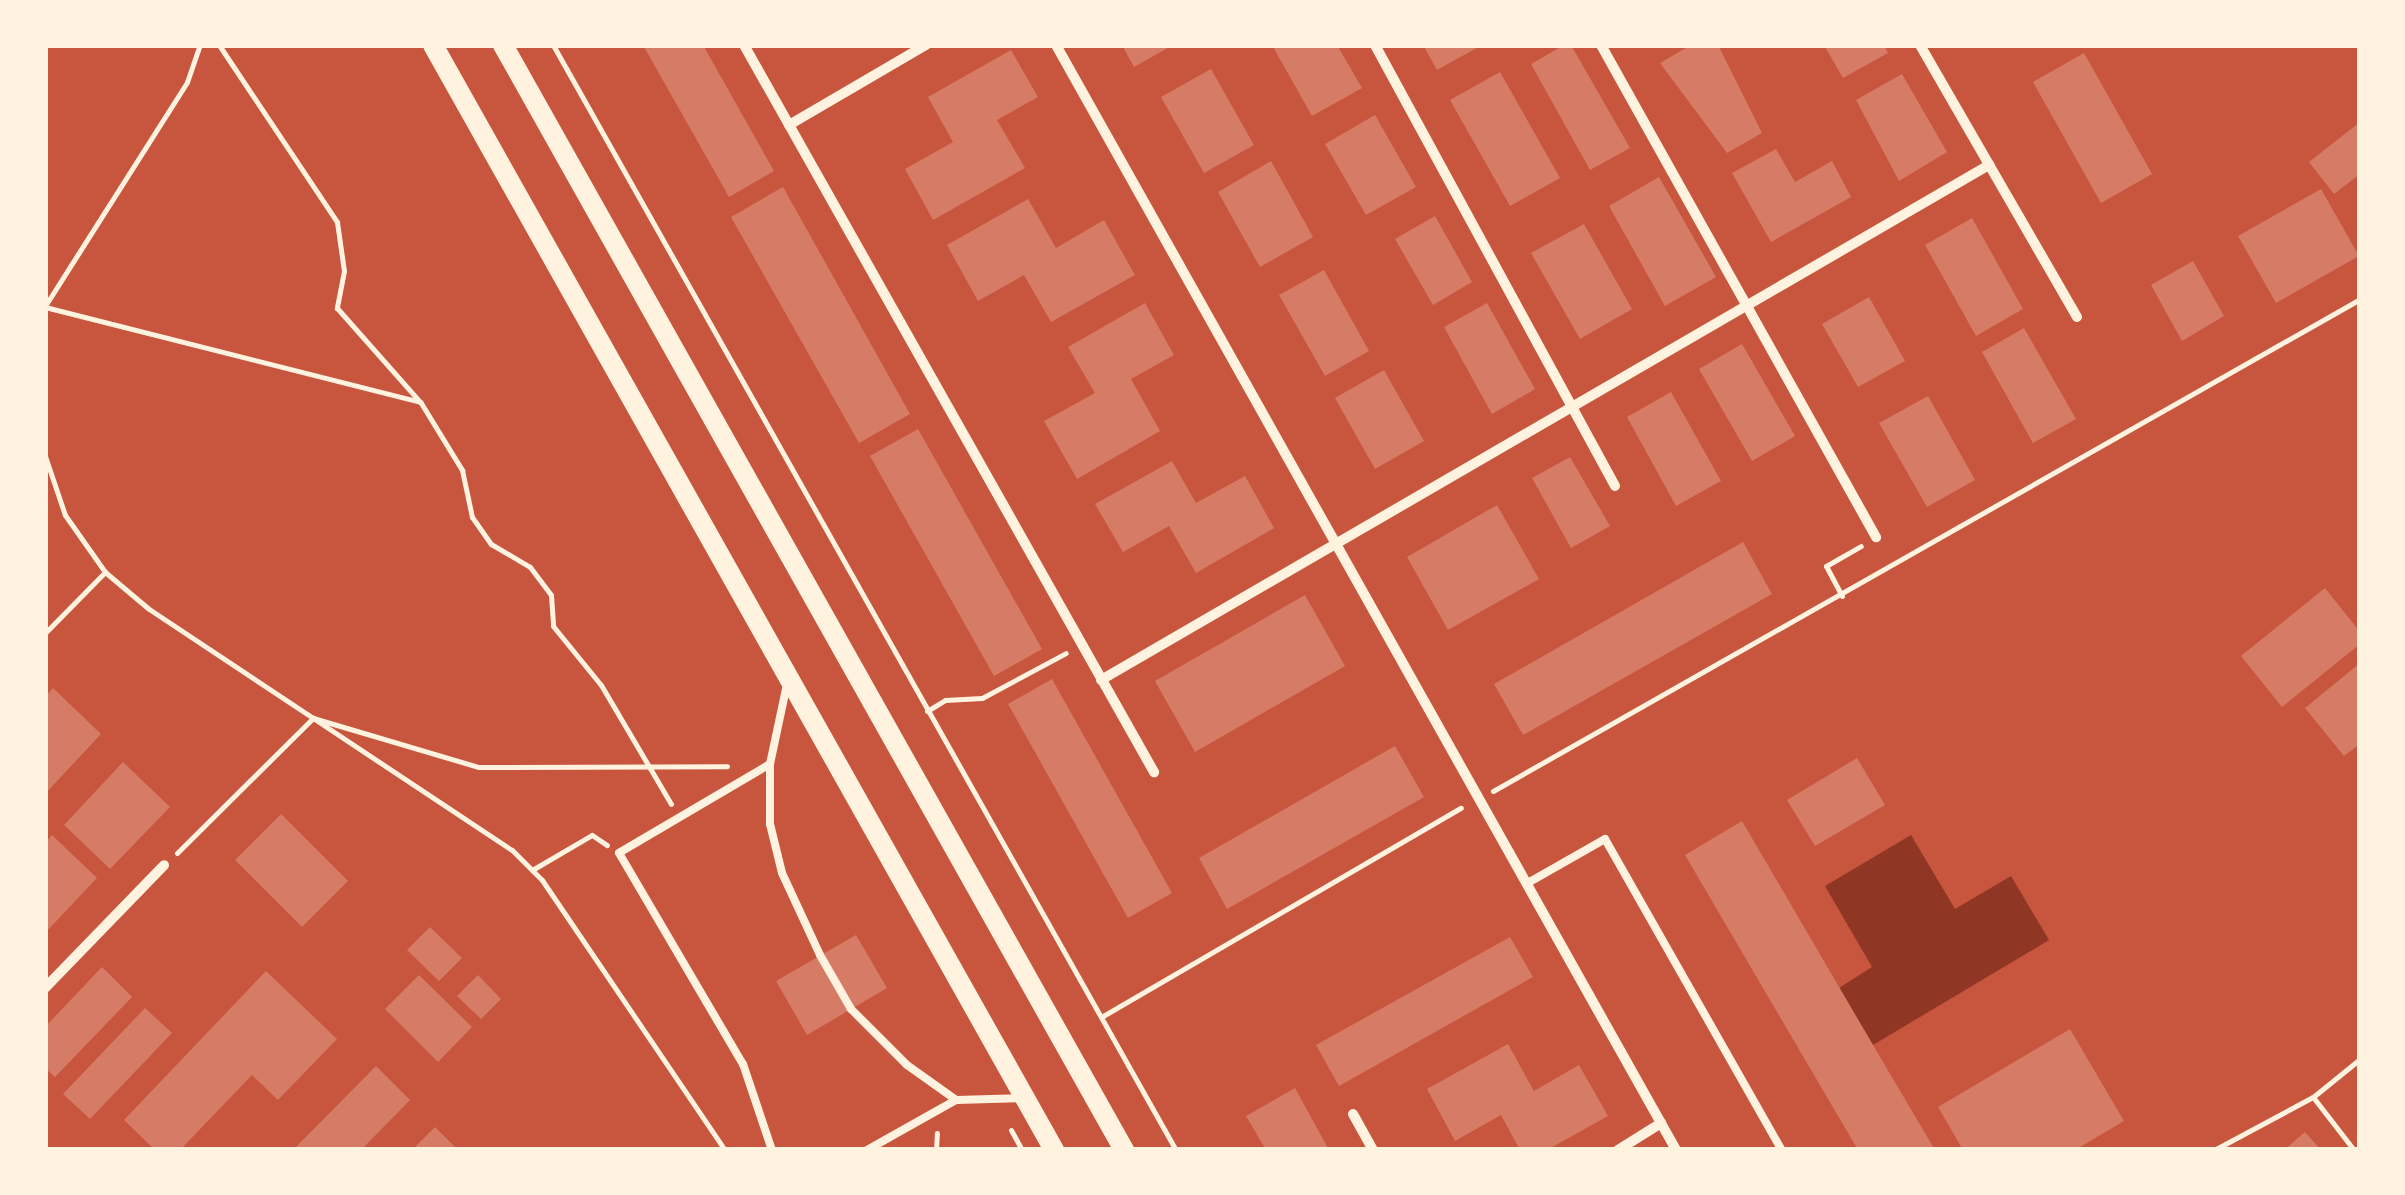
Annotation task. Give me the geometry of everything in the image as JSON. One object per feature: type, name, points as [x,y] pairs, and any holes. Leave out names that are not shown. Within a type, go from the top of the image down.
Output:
[{"type":"main road","points":[[433,45],[1054,1150]]},
{"type":"main road","points":[[503,45],[1124,1150]]},
{"type":"street","points":[[744,45],[1154,772]]},
{"type":"street","points":[[789,125],[926,45]]},
{"type":"street","points":[[1056,45],[1676,1150]]},
{"type":"street","points":[[1375,45],[1615,486]]},
{"type":"street","points":[[1601,45],[1876,537]]},
{"type":"street","points":[[1920,45],[2076,317]]},
{"type":"street","points":[[1101,680],[1989,166]]},
{"type":"street","points":[[45,988],[164,865]]},
{"type":"street","points":[[1352,1114],[1372,1150]]},
{"type":"street","points":[[1618,1150],[1661,1123]]},
{"type":"lane","points":[[788,680],[770,764],[770,824],[782,873],[820,956],[851,1009],[907,1065],[956,1100]]},
{"type":"lane","points":[[770,764],[619,853],[743,1064],[772,1150]]},
{"type":"lane","points":[[1526,884],[1605,838],[1782,1150]]},
{"type":"lane","points":[[867,1150],[956,1100],[1024,1098]]},
{"type":"path","points":[[200,45],[187,82],[45,306],[421,402]]},
{"type":"path","points":[[219,45],[337,222],[344,271],[336,308],[421,402],[462,470],[472,517],[492,544],[530,567],[551,594],[554,626],[601,686],[679,818]]},
{"type":"path","points":[[553,45],[1176,1150]]},
{"type":"path","points":[[1103,1016],[1478,798],[1842,596],[2360,299]]},
{"type":"path","points":[[45,456],[65,516],[105,572],[149,610],[532,870],[570,913],[721,1148]]},
{"type":"path","points":[[1842,596],[1826,566],[1876,537]]},
{"type":"path","points":[[45,633],[105,572]]},
{"type":"path","points":[[927,711],[945,700],[982,698],[1082,644]]},
{"type":"path","points":[[313,718],[478,767],[770,764]]},
{"type":"path","points":[[164,865],[313,718]]},
{"type":"path","points":[[532,870],[592,835],[619,853]]},
{"type":"path","points":[[2214,1150],[2313,1098],[2360,1059]]},
{"type":"path","points":[[2313,1098],[2354,1150]]},
{"type":"shaded area","points":[[1911,835],[1955,909],[2011,876],[2049,940],[1873,1045],[1839,988],[1872,967],[1825,886]]},
{"type":"building","points":[[643,45],[703,45],[774,171],[729,197]]},
{"type":"building","points":[[1122,45],[1173,45],[1134,67]]},
{"type":"building","points":[[1272,45],[1337,45],[1362,88],[1312,116]]},
{"type":"building","points":[[1423,45],[1482,45],[1437,70]]},
{"type":"building","points":[[1564,45],[1571,45],[1630,148],[1590,170],[1531,64]]},
{"type":"building","points":[[1691,45],[1718,45],[1762,133],[1727,153],[1660,63]]},
{"type":"building","points":[[1824,45],[1884,45],[1888,53],[1843,78]]},
{"type":"building","points":[[1011,50],[1038,97],[997,120],[1025,168],[933,220],[905,169],[953,142],[928,97]]},
{"type":"building","points":[[2084,53],[2152,174],[2101,203],[2033,82]]},
{"type":"building","points":[[1211,69],[1254,145],[1204,173],[1161,97]]},
{"type":"building","points":[[1500,72],[1560,178],[1510,206],[1450,100]]},
{"type":"building","points":[[1902,74],[1947,152],[1899,181],[1856,100]]},
{"type":"building","points":[[1375,115],[1416,187],[1366,215],[1325,144]]},
{"type":"building","points":[[2360,122],[2360,174],[2334,194],[2309,162]]},
{"type":"building","points":[[1776,149],[1795,182],[1832,161],[1851,197],[1771,242],[1732,173]]},
{"type":"building","points":[[1271,161],[1313,237],[1260,267],[1218,192]]},
{"type":"building","points":[[1659,177],[1716,277],[1665,306],[1609,206]]},
{"type":"building","points":[[783,187],[910,414],[859,443],[731,217]]},
{"type":"building","points":[[2321,189],[2359,256],[2276,303],[2238,236]]},
{"type":"building","points":[[1028,199],[1056,248],[1104,220],[1135,275],[1051,322],[1024,275],[978,301],[947,245]]},
{"type":"building","points":[[1435,216],[1472,282],[1433,305],[1395,239]]},
{"type":"building","points":[[1972,218],[2023,309],[1976,336],[1925,245]]},
{"type":"building","points":[[1584,224],[1632,309],[1580,339],[1531,253]]},
{"type":"building","points":[[2193,261],[2224,316],[2182,341],[2151,285]]},
{"type":"building","points":[[1324,270],[1369,351],[1325,376],[1279,295]]},
{"type":"building","points":[[1869,297],[1905,361],[1858,387],[1822,324]]},
{"type":"building","points":[[1145,303],[1174,355],[1131,379],[1160,431],[1077,479],[1044,421],[1095,393],[1068,347]]},
{"type":"building","points":[[1487,303],[1535,389],[1492,414],[1444,327]]},
{"type":"building","points":[[2024,328],[2076,419],[2033,443],[1982,352]]},
{"type":"building","points":[[1742,344],[1795,436],[1752,461],[1699,369]]},
{"type":"building","points":[[1384,370],[1424,441],[1375,469],[1335,398]]},
{"type":"building","points":[[1671,392],[1721,481],[1676,506],[1627,417]]},
{"type":"building","points":[[1928,396],[1975,480],[1927,507],[1879,423]]},
{"type":"building","points":[[918,429],[1042,649],[994,676],[870,456]]},
{"type":"building","points":[[1570,457],[1610,526],[1571,548],[1532,478]]},
{"type":"building","points":[[1172,461],[1196,503],[1245,476],[1274,528],[1196,573],[1169,526],[1123,552],[1095,504]]},
{"type":"building","points":[[1497,505],[1539,579],[1448,630],[1407,557]]},
{"type":"building","points":[[1743,542],[1772,594],[1523,735],[1494,684]]},
{"type":"building","points":[[2325,588],[2360,632],[2360,644],[2282,707],[2241,656]]},
{"type":"building","points":[[1305,595],[1345,666],[1195,752],[1155,681]]},
{"type":"building","points":[[2360,663],[2360,744],[2344,756],[2305,708]]},
{"type":"building","points":[[1052,679],[1172,893],[1128,918],[1008,704]]},
{"type":"building","points":[[53,688],[101,734],[45,794],[45,697]]},
{"type":"building","points":[[1395,746],[1424,797],[1227,909],[1199,858]]},
{"type":"building","points":[[1857,758],[1885,805],[1815,846],[1787,800]]},
{"type":"building","points":[[123,762],[170,807],[110,869],[64,825]]},
{"type":"building","points":[[281,814],[348,881],[302,927],[235,860]]},
{"type":"building","points":[[1742,821],[1935,1150],[1858,1150],[1685,855]]},
{"type":"building","points":[[52,835],[97,878],[45,933],[45,843]]},
{"type":"building","points":[[430,927],[462,958],[439,981],[407,950]]},
{"type":"building","points":[[856,935],[887,988],[807,1035],[776,981]]},
{"type":"building","points":[[1510,937],[1533,977],[1339,1086],[1316,1045]]},
{"type":"building","points":[[102,967],[132,997],[55,1077],[45,1068],[45,1027]]},
{"type":"building","points":[[266,971],[337,1039],[278,1100],[252,1075],[180,1150],[155,1150],[124,1120]]},
{"type":"building","points":[[419,975],[472,1027],[438,1062],[385,1009]]},
{"type":"building","points":[[478,975],[501,999],[481,1019],[457,996]]},
{"type":"building","points":[[145,1008],[172,1033],[90,1119],[63,1094]]},
{"type":"building","points":[[2070,1029],[2124,1121],[2075,1150],[1963,1150],[1938,1107]]},
{"type":"building","points":[[1508,1044],[1534,1091],[1579,1065],[1608,1116],[1547,1150],[1520,1150],[1501,1115],[1455,1141],[1427,1089]]},
{"type":"building","points":[[376,1066],[410,1100],[361,1150],[293,1150]]},
{"type":"building","points":[[1295,1088],[1329,1150],[1266,1150],[1246,1116]]},
{"type":"building","points":[[435,1127],[458,1150],[412,1150]]},
{"type":"building","points":[[2305,1132],[2321,1150],[2284,1150]]}]
